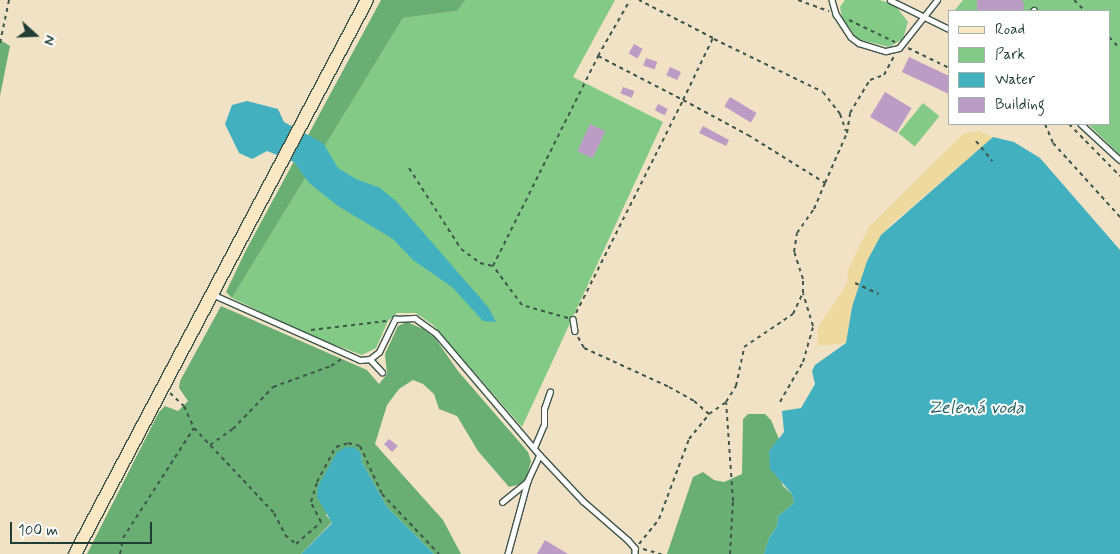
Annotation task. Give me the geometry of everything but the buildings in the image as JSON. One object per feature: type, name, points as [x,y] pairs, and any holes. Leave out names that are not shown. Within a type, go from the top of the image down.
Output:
[{"type":"main road","points":[[75,554],[367,0]]},
{"type":"lane","points":[[832,0],[845,30],[859,43],[886,50],[899,46],[937,0]]},
{"type":"lane","points":[[890,0],[948,28]]},
{"type":"lane","points":[[1082,125],[1120,160]]},
{"type":"lane","points":[[212,294],[360,360],[370,359],[379,352],[395,319],[414,318],[436,333],[540,455],[584,502],[635,548],[635,554]]},
{"type":"lane","points":[[572,319],[575,331]]},
{"type":"lane","points":[[370,359],[382,372]]},
{"type":"lane","points":[[534,448],[544,425],[544,409],[550,392]]},
{"type":"lane","points":[[508,554],[528,481],[540,455]]},
{"type":"lane","points":[[502,502],[528,481]]},
{"type":"path","points":[[0,43],[9,0]]},
{"type":"path","points":[[493,266],[598,56],[630,0]]},
{"type":"path","points":[[639,0],[824,92],[840,114],[846,133]]},
{"type":"path","points":[[798,0],[822,9]]},
{"type":"path","points":[[1074,0],[1084,10]]},
{"type":"path","points":[[780,402],[803,362],[813,326],[803,293],[803,279],[794,252],[797,234],[814,210],[846,133],[850,113],[870,80],[884,75],[899,46],[847,19]]},
{"type":"path","points":[[409,168],[461,250],[480,263],[493,266],[522,305],[572,319],[713,38]]},
{"type":"path","points":[[1110,38],[1120,49]]},
{"type":"path","points":[[906,47],[948,68]]},
{"type":"path","points":[[598,56],[748,135],[825,183]]},
{"type":"path","points":[[1045,125],[1053,143],[1120,217]]},
{"type":"path","points":[[1070,125],[1120,176]]},
{"type":"path","points":[[976,140],[992,161]]},
{"type":"path","points":[[855,283],[879,294]]},
{"type":"path","points":[[660,554],[635,548],[659,519],[690,439],[709,414],[726,402],[736,386],[744,347],[793,314],[803,293]]},
{"type":"path","points":[[305,330],[395,319]]},
{"type":"path","points":[[575,331],[584,348],[669,387],[694,401],[709,414]]},
{"type":"path","points":[[210,445],[233,429],[273,388],[331,366],[346,354]]},
{"type":"path","points":[[162,387],[184,406],[194,428],[274,513],[285,535],[296,544],[321,522],[311,502],[317,482],[336,447],[348,443],[360,446],[382,494],[439,554]]},
{"type":"path","points":[[726,402],[733,501],[730,554]]},
{"type":"path","points":[[120,554],[123,538],[194,428]]},
{"type":"green space","points":[[381,0],[466,0],[457,11],[403,18],[232,298],[226,292],[246,250]]},
{"type":"green space","points":[[466,0],[615,0],[573,77],[663,122],[522,427],[433,325],[416,313],[397,313],[388,321],[376,348],[362,355],[311,336],[232,298],[403,18],[457,11]]},
{"type":"green space","points":[[845,0],[880,0],[895,5],[908,22],[903,39],[889,47],[857,39],[842,17],[840,7]]},
{"type":"green space","points":[[963,0],[1120,0],[1120,155],[1089,125],[1110,125],[1110,10],[955,10]]},
{"type":"green space","points":[[0,40],[10,46],[0,96]]},
{"type":"green space","points":[[923,103],[939,116],[915,147],[898,133]]},
{"type":"green space","points":[[221,306],[367,370],[379,384],[387,374],[385,354],[398,326],[407,322],[423,329],[435,338],[458,371],[528,452],[531,461],[525,483],[509,487],[478,451],[457,416],[439,409],[434,394],[423,384],[413,380],[399,389],[387,405],[375,444],[443,520],[461,554],[434,554],[387,507],[362,462],[361,453],[326,515],[332,522],[301,554],[87,554],[159,412],[165,406],[178,411],[188,401],[179,388],[180,381]]},
{"type":"green space","points":[[748,414],[765,414],[771,420],[779,439],[769,451],[783,486],[792,494],[794,503],[778,516],[777,526],[769,538],[764,554],[667,554],[693,477],[703,472],[714,480],[724,482],[742,474],[743,419]]},
{"type":"sand","points":[[979,131],[993,137],[889,226],[874,246],[852,307],[846,343],[818,346],[817,331],[845,287],[848,279],[847,272],[869,227],[963,134]]},
{"type":"water","points":[[247,101],[278,109],[284,122],[323,143],[338,168],[356,179],[380,188],[396,201],[488,307],[496,322],[483,321],[452,287],[413,260],[393,239],[338,206],[309,183],[294,162],[267,151],[252,159],[239,153],[225,124],[232,105]]},
{"type":"water","name":"Zelená voda","points":[[993,137],[1014,142],[1040,158],[1120,250],[1120,554],[764,554],[769,538],[777,526],[778,516],[794,503],[792,494],[770,469],[769,451],[784,432],[782,411],[801,408],[815,384],[812,371],[815,365],[846,343],[852,307],[867,261],[881,235]]},
{"type":"water","points":[[346,447],[354,447],[361,453],[362,462],[387,507],[434,554],[301,554],[332,523],[317,497],[318,486],[337,452]]}]
